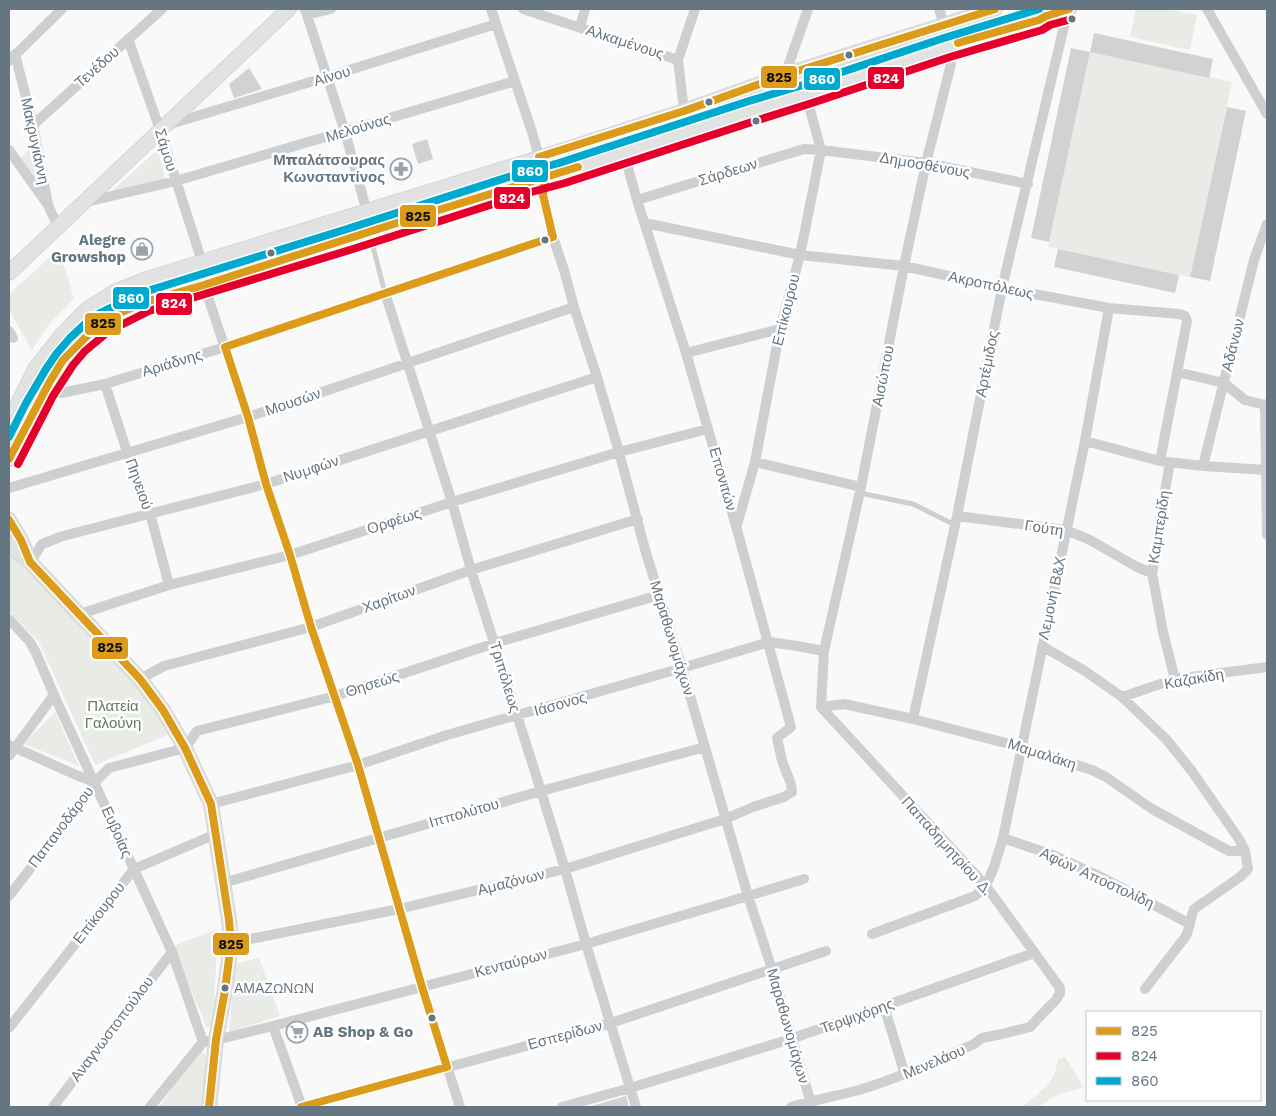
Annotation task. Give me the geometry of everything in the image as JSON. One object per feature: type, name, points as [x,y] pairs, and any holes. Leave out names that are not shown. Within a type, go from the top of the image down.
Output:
[{"type":"main road","points":[[9,273],[289,9]]},
{"type":"main road","points":[[9,460],[63,360],[91,332],[115,315],[160,297],[350,240],[400,222],[522,184],[542,167],[684,111],[785,75],[995,9]]},
{"type":"main road","points":[[9,422],[35,369],[61,336],[89,308],[114,292],[147,279],[367,212],[542,167],[624,153],[1066,10]]},
{"type":"main road","points":[[9,520],[21,540],[30,562]]},
{"type":"main road","points":[[9,545],[30,562],[140,679],[163,710],[211,804],[231,944],[225,990],[210,1041],[209,1107]]},
{"type":"street","points":[[11,56],[62,9]]},
{"type":"street","name":"Τενέδου","points":[[33,125],[162,9]]},
{"type":"street","points":[[331,9],[306,12],[367,212]]},
{"type":"street","points":[[491,9],[542,167]]},
{"type":"street","name":"Αλκαμένους","points":[[523,9],[678,60],[684,111]]},
{"type":"street","points":[[580,27],[585,9]]},
{"type":"street","points":[[678,60],[695,9]]},
{"type":"street","points":[[785,75],[808,9]]},
{"type":"street","points":[[939,9],[944,26]]},
{"type":"street","points":[[1207,9],[1267,114]]},
{"type":"street","name":"Αρτέμιδος","points":[[913,719],[956,520],[1002,288],[1028,184],[1065,22],[1066,10]]},
{"type":"street","name":"Αίνου","points":[[163,128],[496,24]]},
{"type":"street","name":"Σάμου","points":[[128,40],[163,128],[176,181],[202,262]]},
{"type":"street","name":"Αισώπου","points":[[820,707],[824,651],[860,490],[926,163],[952,64],[947,47]]},
{"type":"street","name":"Μακρυγιάννη","points":[[11,56],[33,125],[48,205]]},
{"type":"street","name":"Μελούνας","points":[[84,202],[176,181],[515,81]]},
{"type":"street","name":"Επίκουρου","points":[[736,526],[755,462],[780,328],[800,255],[821,150],[806,95]]},
{"type":"street","name":"Σάρδεων","points":[[637,200],[804,148],[821,150]]},
{"type":"street","points":[[9,150],[48,205],[58,227]]},
{"type":"street","name":"Δημοσθένους","points":[[821,150],[926,163],[1028,184]]},
{"type":"street","name":"Επονιτών","points":[[624,153],[686,353],[791,727],[777,738],[792,792],[784,797]]},
{"type":"street","name":"Μαραθωνομάχων","points":[[542,167],[543,195],[553,237],[620,452],[646,554],[682,668],[811,1104]]},
{"type":"street","name":"Ακροπόλεως","points":[[645,223],[800,255],[904,266],[1002,288],[1109,308],[1179,314],[1185,316],[1187,321],[1177,372]]},
{"type":"street","name":"Αδάνων","points":[[1203,466],[1254,260],[1267,224]]},
{"type":"street","name":"Αριάδνης","points":[[49,383],[61,393],[105,384],[225,347],[553,237]]},
{"type":"street","points":[[204,285],[248,417],[266,484],[290,555],[311,627],[358,765],[422,987],[460,1107]]},
{"type":"street","name":"Τριπόλεως","points":[[385,293],[518,716],[636,1107]]},
{"type":"street","name":"Μουσών","points":[[9,488],[248,417],[574,307]]},
{"type":"street","name":"Λεμονή Β&Χ","points":[[986,886],[1003,838],[1085,441],[1109,308]]},
{"type":"street","points":[[686,353],[780,328]]},
{"type":"street","points":[[1177,372],[1224,383],[1245,400],[1266,405],[1267,535]]},
{"type":"street","name":"Καμπερίδη","points":[[1175,679],[1163,632],[1152,572],[1177,372]]},
{"type":"street","name":"Νυμφών","points":[[30,562],[42,544],[63,536],[266,484],[597,377]]},
{"type":"street","name":"Πηνειού","points":[[105,384],[150,514],[169,585]]},
{"type":"street","name":"Ορφέως","points":[[80,614],[169,585],[290,555],[452,502],[620,452],[708,429]]},
{"type":"street","points":[[1085,441],[1165,461],[1203,466],[1266,470]]},
{"type":"street","name":"Γούτη","points":[[755,462],[860,490]]},
{"type":"street","name":"Χαρίτων","points":[[140,679],[164,666],[311,627],[472,570],[638,519]]},
{"type":"street","name":"Γούτη","points":[[956,520],[1066,530],[1090,540],[1137,567],[1152,572]]},
{"type":"street","name":"Θησεώς","points":[[95,782],[109,768],[184,748],[197,732],[335,696],[495,643],[659,595]]},
{"type":"street","name":"Ευβοίας","points":[[9,619],[30,642],[36,653],[172,952],[210,1041]]},
{"type":"street","name":"Ιάσονος","points":[[211,804],[358,765],[447,735],[518,716],[768,642],[824,651]]},
{"type":"street","points":[[1042,646],[1085,671],[1122,697],[1166,739],[1191,770],[1239,839],[1245,852],[1248,869],[1240,877],[1194,909],[1186,936],[1145,989]]},
{"type":"street","name":"Καζακίδη","points":[[1122,697],[1175,679],[1267,667]]},
{"type":"street","points":[[54,695],[11,750],[95,782]]},
{"type":"street","name":"Μαμαλάκη","points":[[820,707],[844,704],[913,719],[1022,747],[1092,770],[1106,777],[1152,809],[1229,851],[1245,852]]},
{"type":"street","name":"Παπαδημητρίου Δ.","points":[[820,707],[986,886],[1060,988],[1060,993]]},
{"type":"street","name":"Ιππολύτου","points":[[223,883],[541,791],[705,747]]},
{"type":"street","name":"Παπανοδάρου","points":[[9,896],[85,798],[95,782]]},
{"type":"street","name":"Αμαζόνων","points":[[231,944],[399,909],[565,869],[726,819],[784,797]]},
{"type":"street","name":"Επίκουρου","points":[[9,1028],[134,869],[216,834]]},
{"type":"street","name":"Αφών Αποστολίδη","points":[[1003,838],[1053,855],[1101,876],[1190,924]]},
{"type":"street","name":"Κενταύρων","points":[[210,1041],[586,944],[804,878]]},
{"type":"street","points":[[872,934],[975,896],[986,886]]},
{"type":"street","name":"Εσπερίδων","points":[[302,1107],[611,1023],[826,951]]},
{"type":"street","name":"Αναγνωστοπούλου","points":[[53,1107],[172,952]]},
{"type":"street","name":"Τερψιχόρης","points":[[562,1107],[792,1039],[1034,953]]},
{"type":"street","name":"Μενελάου","points":[[791,1107],[811,1104],[905,1075],[974,1044],[982,1038],[1030,1027],[1056,1000],[1060,993]]},
{"type":"street","points":[[884,1006],[905,1075]]},
{"type":"street","points":[[274,1026],[302,1107]]},
{"type":"street","points":[[150,1107],[210,1041]]},
{"type":"lane","name":"Τριπόλεως","points":[[373,247],[385,293]]},
{"type":"lane","name":"Γούτη","points":[[860,490],[913,504],[956,520]]},
{"type":"green space","points":[[1136,9],[1168,9],[1197,15],[1190,50],[1130,37]]},
{"type":"green space","points":[[1090,52],[1232,82],[1190,277],[1048,247]]},
{"type":"green space","points":[[31,148],[39,187],[19,159]]},
{"type":"green space","points":[[158,149],[165,179],[110,193]]},
{"type":"green space","points":[[59,249],[74,299],[49,324],[32,350],[9,310],[9,294]]},
{"type":"green space","name":"Πλατεία Γαλούνη","points":[[9,554],[50,593],[154,706],[175,732],[95,765],[39,642],[9,611]]},
{"type":"green space","points":[[55,712],[79,766],[24,744]]},
{"type":"green space","points":[[218,929],[213,1025],[207,1028],[173,946]]},
{"type":"green space","points":[[259,958],[280,1016],[229,1032],[235,964]]},
{"type":"green space","points":[[200,1049],[207,1057],[201,1107],[159,1107]]},
{"type":"green space","points":[[1065,1057],[1084,1087],[1054,1097],[1039,1107],[1022,1107],[1048,1084],[1054,1075],[1058,1059]]},
{"type":"building","points":[[1094,33],[1213,59],[1209,78],[1090,52]]},
{"type":"building","points":[[1071,48],[1090,52],[1049,242],[1031,238]]},
{"type":"building","points":[[249,68],[262,89],[234,98],[229,84]]},
{"type":"building","points":[[1227,107],[1246,111],[1210,281],[1190,277]]},
{"type":"building","points":[[427,139],[433,159],[418,164],[412,144]]},
{"type":"building","points":[[1058,249],[1179,275],[1175,293],[1054,267]]},
{"type":"building","points":[[626,1096],[629,1107],[588,1107]]},
{"type":"transit line","name":"825","points":[[301,1107],[447,1067],[358,765],[311,627],[225,347],[553,237],[543,195],[545,178],[539,157],[684,111],[785,75],[995,9]]},
{"type":"transit line","name":"860","points":[[9,437],[46,369],[70,338],[98,314],[141,293],[518,174],[559,163],[1039,9]]},
{"type":"transit line","name":"825","points":[[958,43],[1039,20],[1069,9]]},
{"type":"transit line","name":"824","points":[[18,464],[53,396],[73,365],[85,351],[109,331],[149,311],[353,249],[524,194],[565,183],[1072,19]]},
{"type":"transit line","name":"825","points":[[9,459],[63,360],[91,332],[115,315],[145,302],[578,167]]},
{"type":"transit line","name":"825","points":[[9,520],[21,540],[30,562],[140,679],[163,710],[185,748],[211,804],[231,943],[216,1040],[209,1107]]},
{"type":"place","name":"Μπαλάτσουρας Κωνσταντίνος","points":[[401,169]]},
{"type":"place","name":"Alegre Growshop","points":[[142,249]]},
{"type":"place","name":"ΑΜΑΖΩΝΩΝ","points":[[225,988]]},
{"type":"place","name":"AB Shop & Go","points":[[297,1032]]}]
